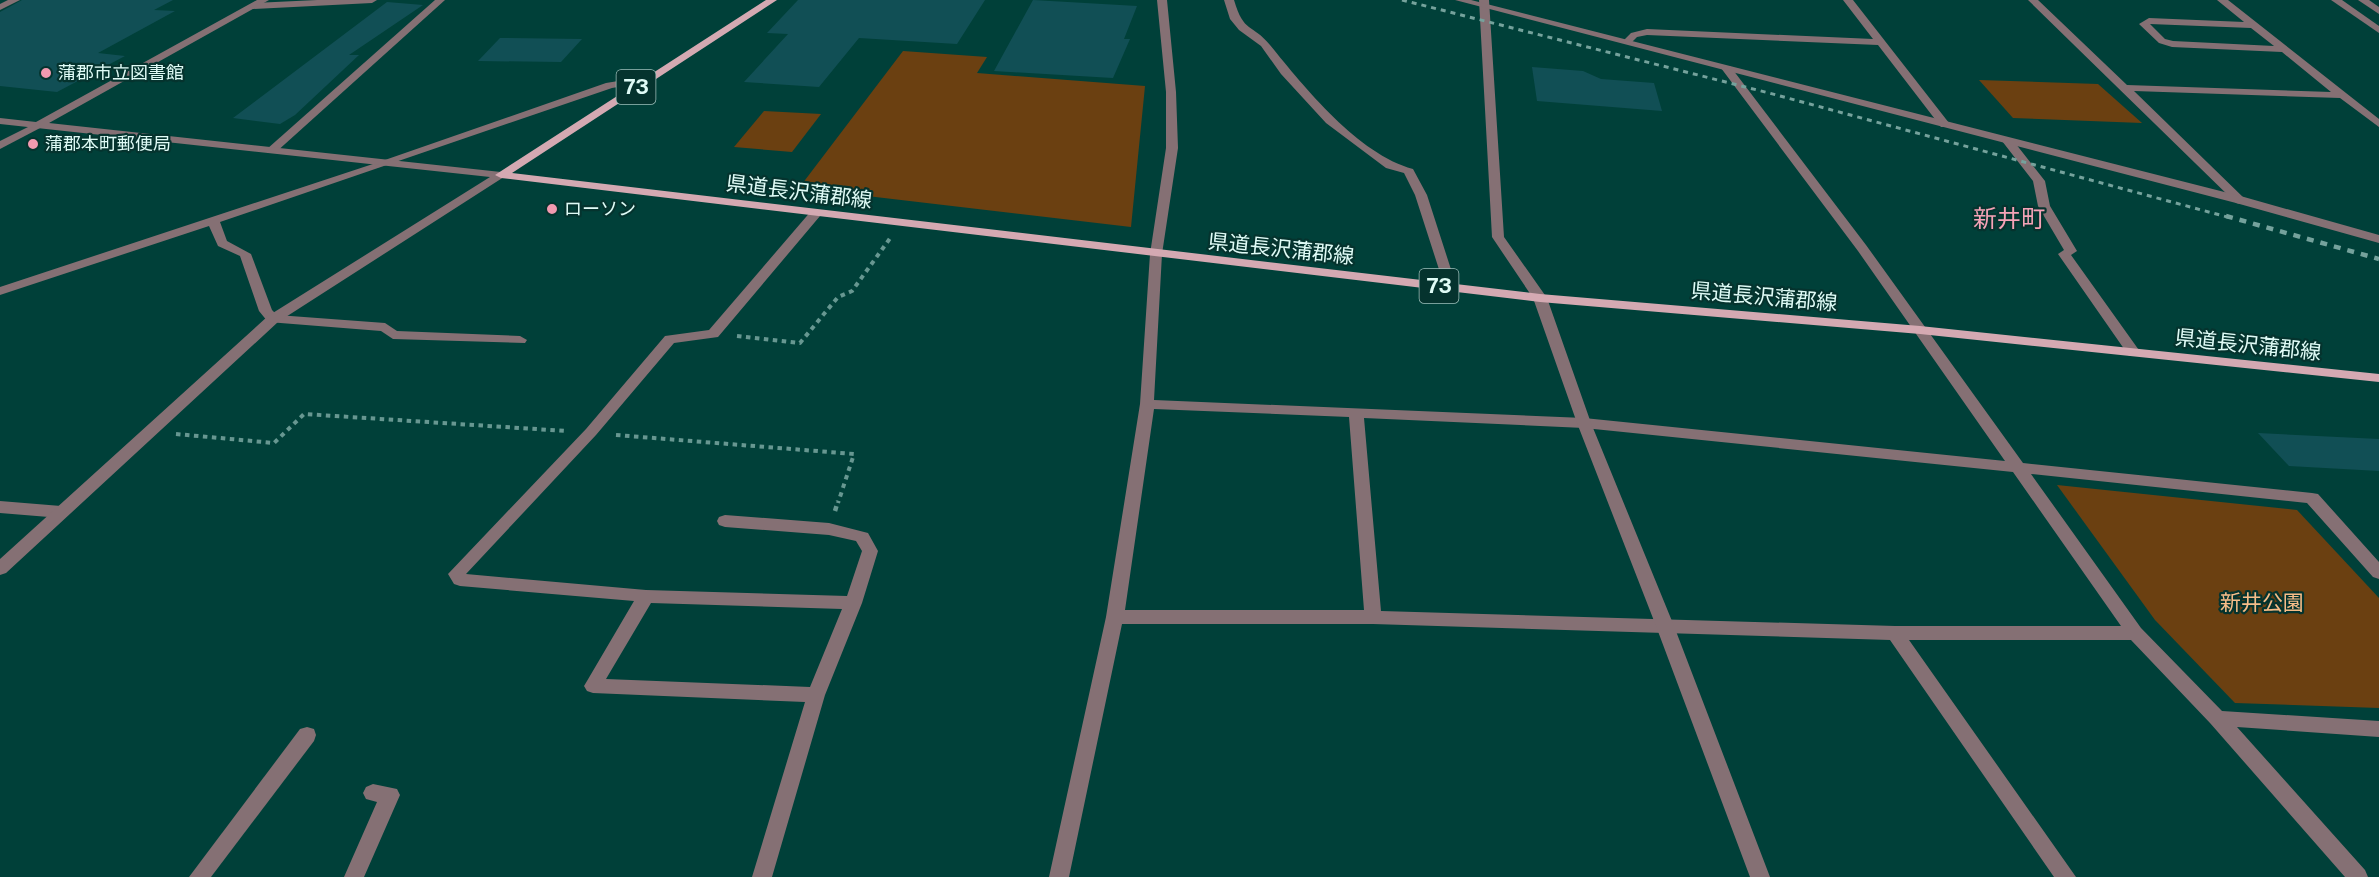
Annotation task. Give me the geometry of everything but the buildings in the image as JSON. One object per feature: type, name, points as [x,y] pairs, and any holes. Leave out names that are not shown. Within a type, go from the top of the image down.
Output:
[{"type":"main road","name":"73","points":[[501,175],[772,0]]},
{"type":"main road","name":"県道長沢蒲郡線","points":[[501,175],[1156,255],[1540,298],[1920,330],[2379,378]]},
{"type":"street","points":[[0,7],[15,0]]},
{"type":"street","points":[[0,146],[264,0]]},
{"type":"street","points":[[253,6],[372,0]]},
{"type":"street","points":[[271,151],[440,0]]},
{"type":"street","points":[[1059,877],[1115,617],[1147,404],[1156,255],[1172,148],[1171,92],[1162,0]]},
{"type":"street","points":[[1229,0],[1235,19],[1242,28],[1264,44],[1285,72],[1330,121],[1390,166],[1409,171],[1421,195],[1450,288]]},
{"type":"street","points":[[1460,0],[1484,3],[1726,68],[2240,200],[2379,239]]},
{"type":"street","points":[[1848,0],[1945,125]]},
{"type":"street","points":[[2033,0],[2240,200]]},
{"type":"street","points":[[2222,0],[2379,124]]},
{"type":"street","points":[[2336,0],[2379,30]]},
{"type":"street","points":[[2363,0],[2379,11]]},
{"type":"street","points":[[1484,3],[1498,237],[1540,298],[1584,423],[1665,626],[1760,877]]},
{"type":"street","points":[[2253,25],[2149,21],[2144,24],[2162,41],[2172,44],[2283,49]]},
{"type":"street","points":[[1627,42],[1634,35],[1647,32],[1882,42]]},
{"type":"street","points":[[1726,68],[1920,330],[2135,633],[2217,718],[2358,877]]},
{"type":"street","points":[[0,291],[386,163],[610,85],[648,79]]},
{"type":"street","points":[[2124,88],[2342,95]]},
{"type":"street","points":[[0,121],[501,175]]},
{"type":"street","points":[[2008,141],[2039,181],[2044,206],[2071,251],[2064,254],[2134,352]]},
{"type":"street","points":[[0,569],[273,319],[501,175]]},
{"type":"street","points":[[816,213],[713,334],[670,339],[591,432],[456,574],[460,580],[646,597],[853,603]]},
{"type":"street","points":[[214,220],[218,240],[223,245],[244,254],[266,311],[273,319],[385,327],[393,335],[520,340]]},
{"type":"street","points":[[1147,404],[1584,423],[2021,470],[2312,498],[2379,573]]},
{"type":"street","points":[[1356,414],[1372,617]]},
{"type":"street","points":[[0,507],[60,512]]},
{"type":"street","points":[[725,521],[829,529],[862,537],[870,550],[853,603],[816,695],[762,877]]},
{"type":"street","points":[[646,597],[593,686],[816,695]]},
{"type":"street","points":[[1115,617],[1372,617],[1895,633],[2135,633]]},
{"type":"street","points":[[1895,633],[2066,877]]},
{"type":"street","points":[[2217,718],[2379,729]]},
{"type":"street","points":[[199,877],[307,735]]},
{"type":"street","points":[[354,877],[390,795],[373,793]]},
{"type":"path","points":[[713,334],[800,343],[838,297],[852,291],[900,224]]},
{"type":"path","points":[[147,432],[274,443],[304,414],[591,432],[854,454],[829,529]]},
{"type":"green space","points":[[903,51],[987,57],[977,73],[1145,86],[1131,227],[799,188]]},
{"type":"green space","points":[[1979,80],[2098,84],[2142,123],[2013,118]]},
{"type":"green space","points":[[764,111],[821,114],[792,152],[734,147]]},
{"type":"green space","name":"新井公園","points":[[2057,485],[2297,510],[2379,598],[2379,708],[2235,703],[2155,620]]},
{"type":"railway","points":[[1402,0],[1769,93],[2231,218]]},
{"type":"railway","points":[[2226,216],[2379,259]]},
{"type":"place","name":"蒲郡市立図書館","points":[[46,73]]},
{"type":"place","name":"蒲郡本町郵便局","points":[[33,144]]},
{"type":"place","name":"ローソン","points":[[552,209]]},
{"type":"district","name":"新井町","points":[[2009,219]]}]
